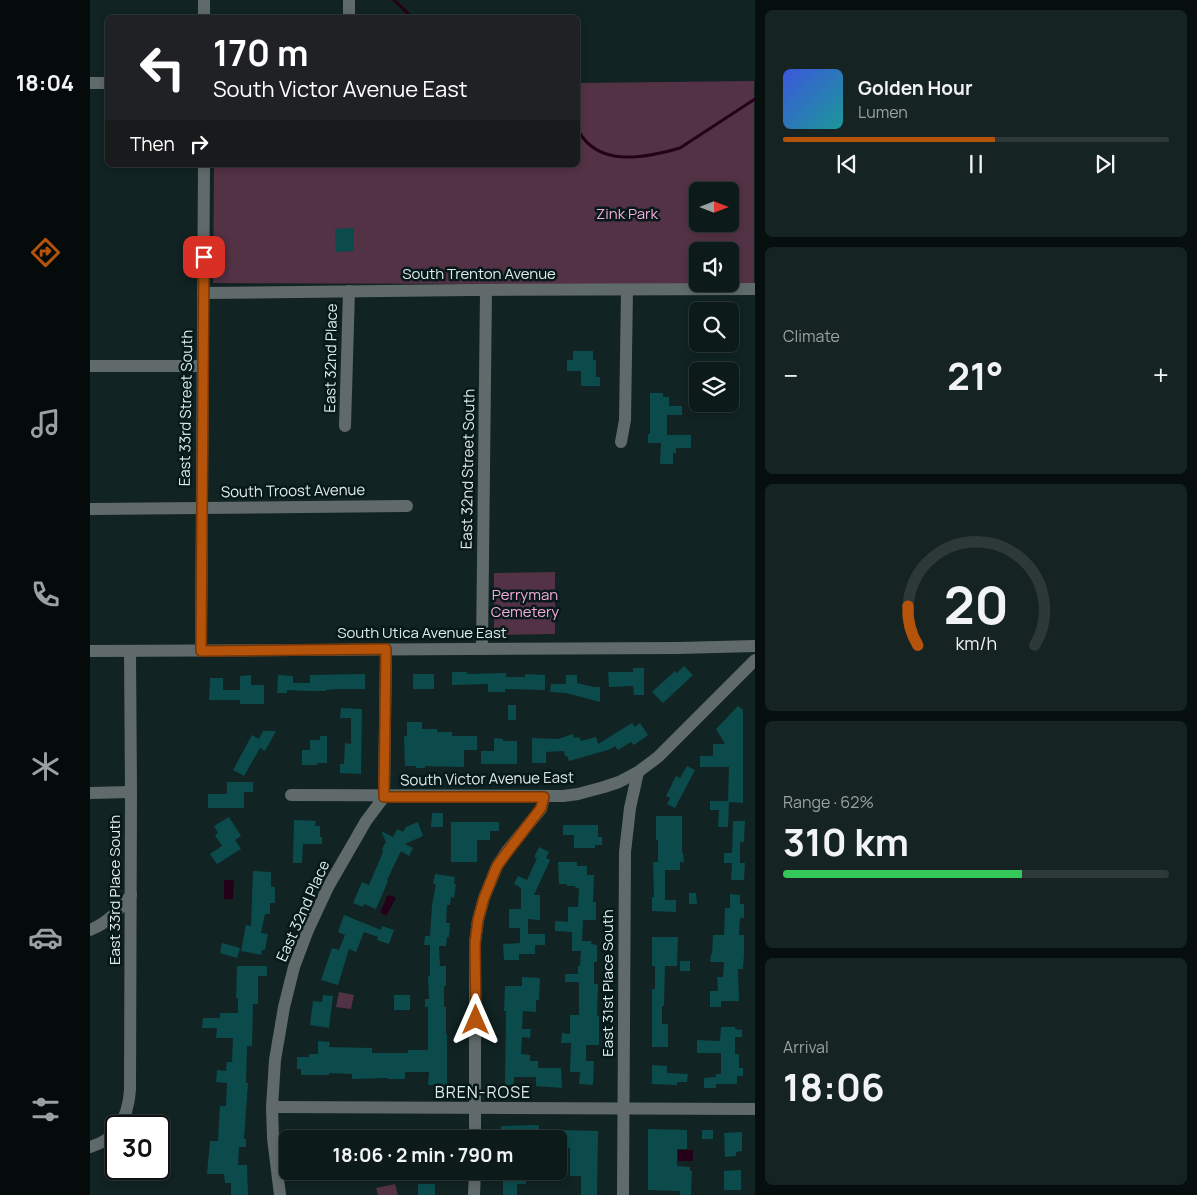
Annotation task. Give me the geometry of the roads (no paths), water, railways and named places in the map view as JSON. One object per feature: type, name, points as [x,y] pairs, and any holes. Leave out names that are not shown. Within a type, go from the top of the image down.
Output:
[{"type":"street","points":[[204,0],[204,15]]},
{"type":"street","points":[[349,0],[349,15]]},
{"type":"street","points":[[90,84],[105,83]]},
{"type":"street","name":"East 33rd Street South","points":[[201,651],[204,167]]},
{"type":"street","name":"East 32nd Street South","points":[[482,648],[486,290]]},
{"type":"street","points":[[621,442],[625,412],[627,290]]},
{"type":"street","name":"South Trenton Avenue","points":[[203,293],[754,290]]},
{"type":"street","name":"East 32nd Place","points":[[345,426],[349,291]]},
{"type":"street","points":[[90,366],[203,366]]},
{"type":"street","name":"South Troost Avenue","points":[[90,510],[407,506]]},
{"type":"street","name":"South Utica Avenue East","points":[[90,651],[754,646]]},
{"type":"street","points":[[384,797],[386,649]]},
{"type":"street","name":"East 33rd Place South","points":[[124,1115],[130,1101],[130,651]]},
{"type":"street","name":"South Victor Avenue East","points":[[291,796],[544,797],[591,792],[619,782],[638,772],[659,755],[754,660]]},
{"type":"street","name":"East 31st Place South","points":[[623,1195],[625,852],[628,824],[638,772]]},
{"type":"street","points":[[90,793],[131,792]]},
{"type":"street","name":"East 32nd Place","points":[[280,1195],[273,1138],[272,1107],[275,1060],[284,1007],[294,967],[329,884],[366,821],[384,797]]},
{"type":"street","points":[[475,1130],[475,943],[478,920],[484,898],[497,866],[541,808],[544,797]]},
{"type":"street","points":[[90,930],[100,926],[117,914],[131,895]]},
{"type":"street","points":[[272,1107],[754,1109]]},
{"type":"street","points":[[90,1147],[105,1141]]},
{"type":"street","points":[[474,1180],[474,1195]]},
{"type":"waterway","points":[[394,0],[410,15]]},
{"type":"waterway","points":[[580,133],[587,142],[597,150],[610,155],[623,157],[652,155],[680,148],[755,99]]},
{"type":"district","name":"BREN-ROSE","points":[[483,1092]]},
{"type":"park label","name":"Zink Park","points":[[627,214]]},
{"type":"park label","name":"Perryman Cemetery","points":[[525,604]]}]
